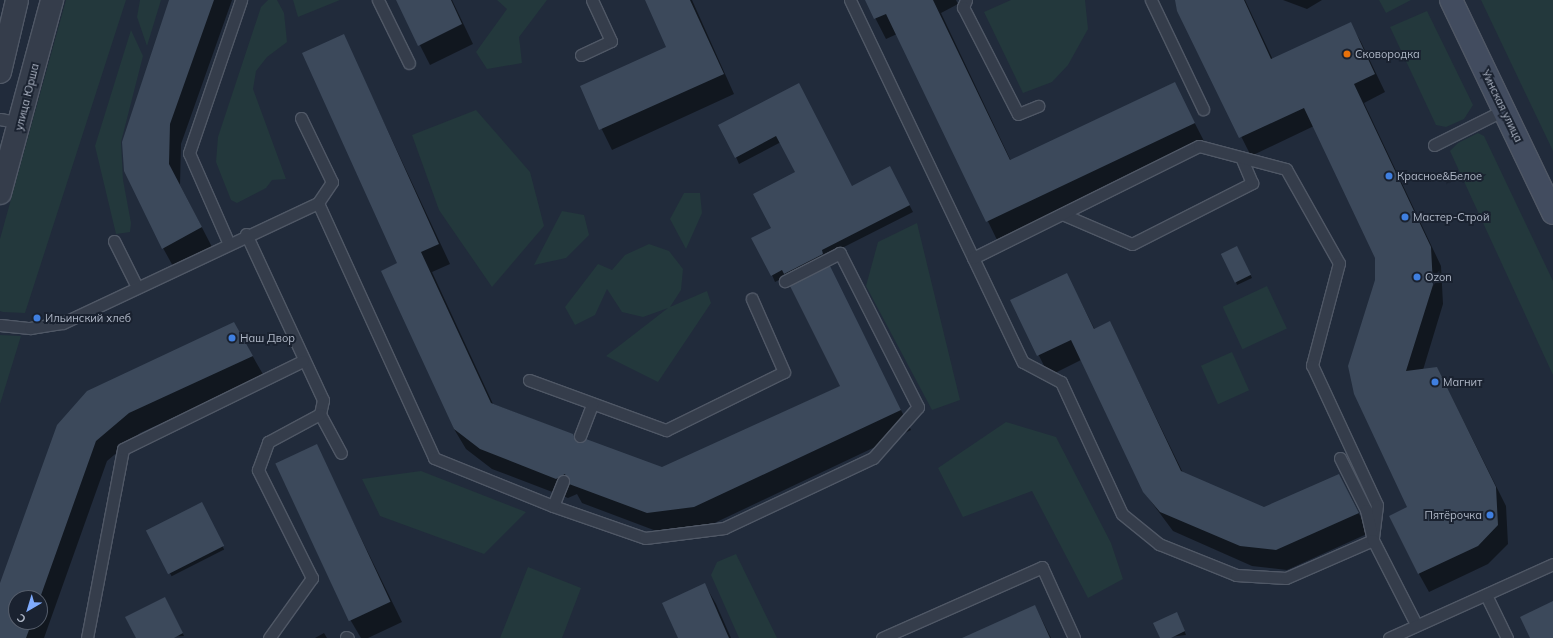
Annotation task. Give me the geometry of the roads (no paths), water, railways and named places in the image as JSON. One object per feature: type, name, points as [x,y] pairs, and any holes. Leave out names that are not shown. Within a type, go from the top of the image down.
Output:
[{"type":"main road","name":"Уинская улица","points":[[1451,0],[1553,213]]},
{"type":"street","points":[[0,72],[17,0]]},
{"type":"street","name":"улица Юрша","points":[[0,193],[10,121],[52,0]]},
{"type":"lane","points":[[229,244],[189,153],[241,0]]},
{"type":"lane","points":[[378,0],[409,63]]},
{"type":"lane","points":[[581,55],[611,41],[592,0]]},
{"type":"lane","points":[[850,0],[1023,362],[1061,382],[1122,514],[1159,544],[1236,575],[1286,578],[1373,540]]},
{"type":"lane","points":[[966,0],[963,7],[1018,114],[1038,106]]},
{"type":"lane","points":[[1151,0],[1203,109]]},
{"type":"lane","points":[[1434,145],[1504,110]]},
{"type":"lane","points":[[0,325],[30,328],[63,323],[137,286],[229,244],[246,234],[318,203],[332,182],[301,118]]},
{"type":"lane","points":[[973,258],[1199,146],[1286,169],[1339,263],[1312,365],[1377,505],[1373,540]]},
{"type":"lane","points":[[1062,214],[1132,244],[1252,183],[1241,157]]},
{"type":"lane","points":[[318,203],[434,458],[554,506],[645,538],[724,528],[873,458],[918,407],[840,253],[785,281]]},
{"type":"lane","points":[[246,234],[303,361],[323,400],[320,414],[341,453]]},
{"type":"lane","points":[[114,241],[137,286]]},
{"type":"lane","points":[[529,380],[666,430],[784,372],[752,299]]},
{"type":"lane","points":[[87,638],[123,449],[303,361]]},
{"type":"lane","points":[[580,436],[592,404]]},
{"type":"lane","points":[[269,638],[312,578],[258,470],[268,442],[320,414]]},
{"type":"lane","points":[[1340,458],[1366,510],[1373,540],[1416,624]]},
{"type":"lane","points":[[554,506],[563,481]]},
{"type":"lane","points":[[1388,638],[1416,624],[1486,595],[1553,564]]},
{"type":"lane","points":[[882,638],[1042,567],[1074,638]]},
{"type":"lane","points":[[1486,595],[1507,638]]},
{"type":"place","name":"Сковородка","points":[[1347,54]]},
{"type":"place","name":"Красное&Белое","points":[[1389,176]]},
{"type":"place","name":"Мастер-Строй","points":[[1405,217]]},
{"type":"place","name":"Ozon","points":[[1417,277]]},
{"type":"place","name":"Ильинский хлеб","points":[[37,318]]},
{"type":"place","name":"Наш Двор","points":[[232,338]]},
{"type":"place","name":"Магнит","points":[[1435,382]]},
{"type":"place","name":"Пятёрочка","points":[[1490,515]]}]
